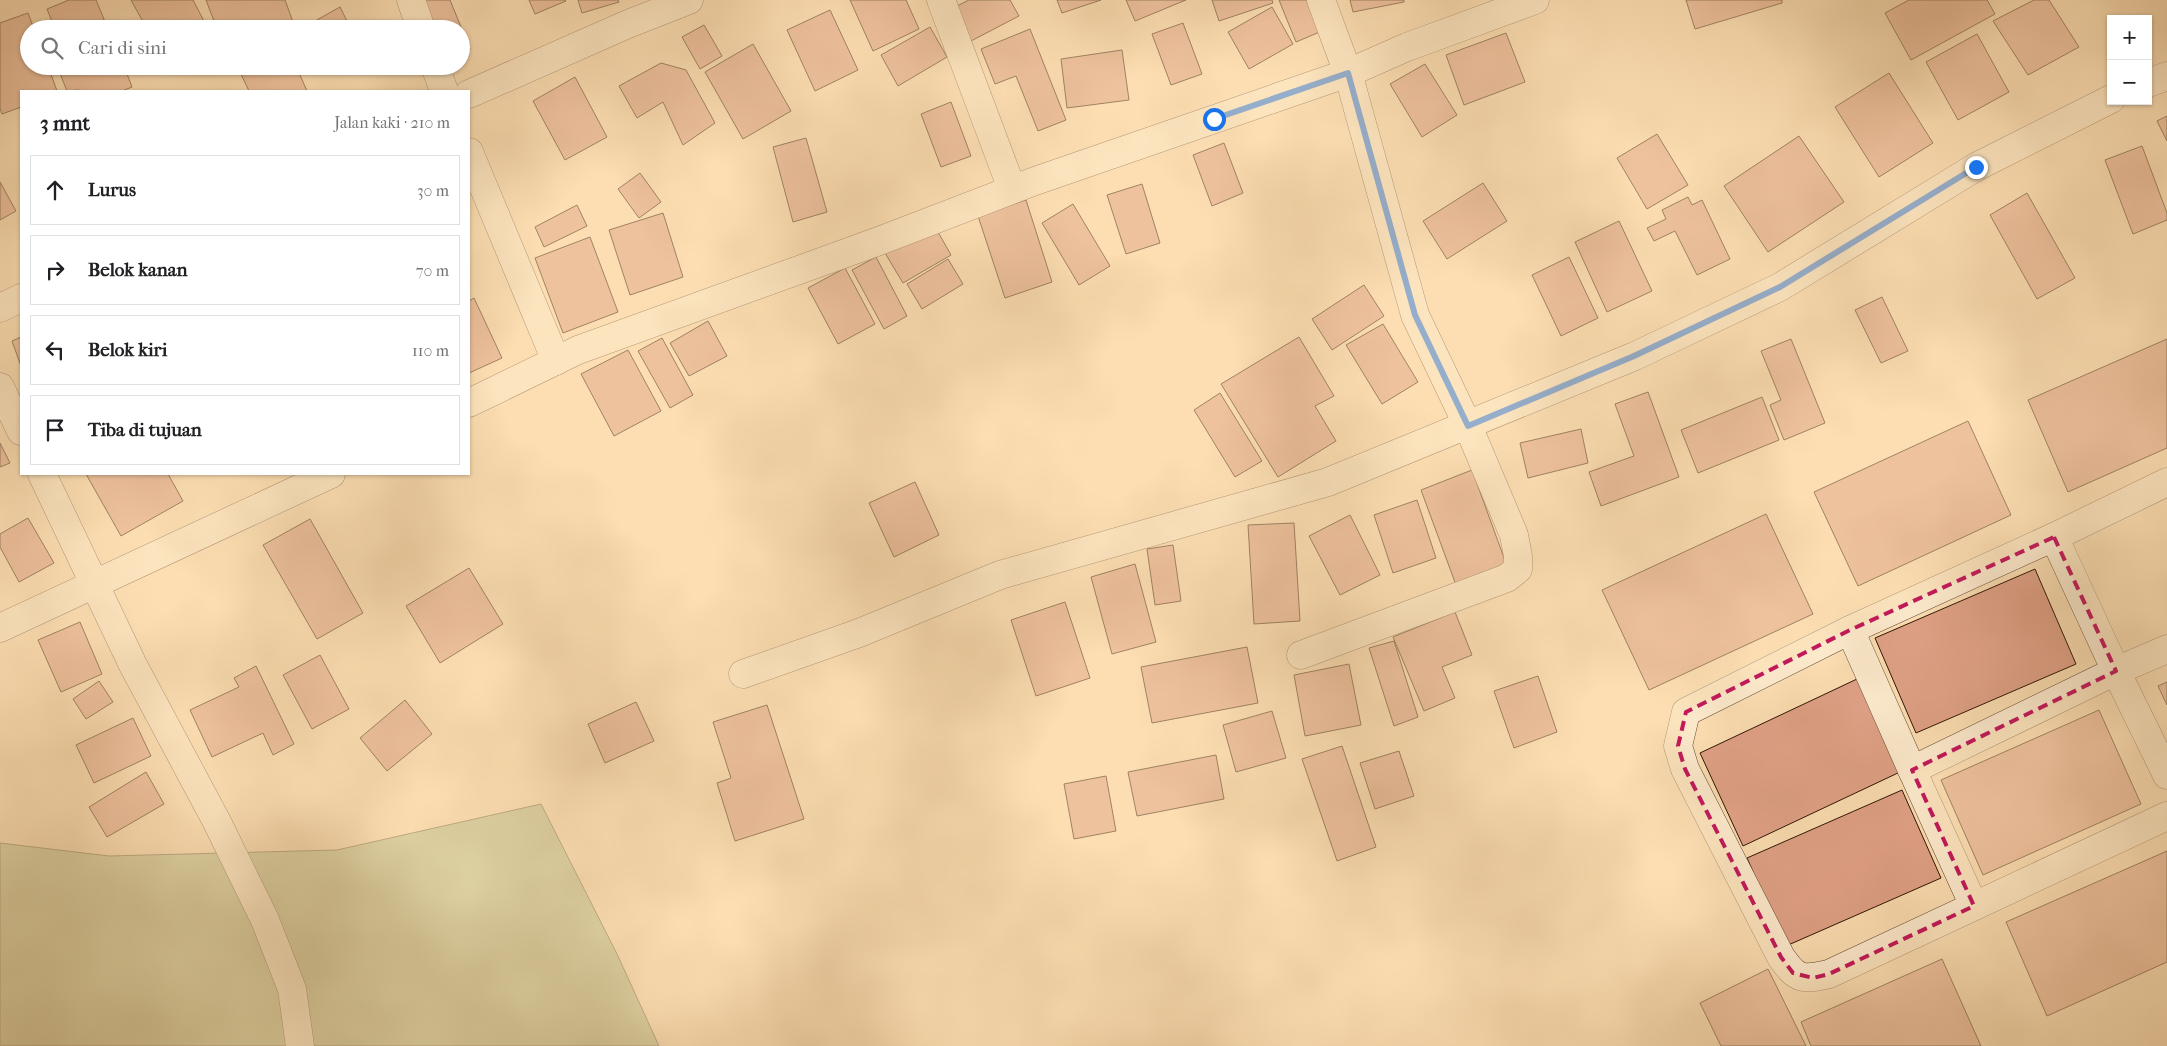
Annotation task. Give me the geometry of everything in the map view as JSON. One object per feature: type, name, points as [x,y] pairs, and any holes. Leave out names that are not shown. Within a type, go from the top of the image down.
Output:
[{"type":"street","points":[[410,0],[418,20]]},
{"type":"street","points":[[470,94],[628,24],[689,0]]},
{"type":"street","points":[[941,0],[1012,189]]},
{"type":"street","points":[[1301,655],[1507,578],[1518,568],[1514,535],[1468,426],[1415,315],[1348,73],[1321,0]]},
{"type":"street","points":[[470,403],[578,350],[878,241],[1012,189],[1348,73],[1407,48],[1535,0]]},
{"type":"street","points":[[438,75],[444,90]]},
{"type":"street","points":[[2152,82],[2167,76]]},
{"type":"street","points":[[743,674],[859,633],[1000,574],[1328,482],[1468,426],[1634,356],[1780,287],[1976,167],[2107,101]]},
{"type":"street","points":[[470,154],[556,361]]},
{"type":"street","points":[[0,308],[20,298]]},
{"type":"street","points":[[0,386],[20,429]]},
{"type":"street","points":[[42,475],[133,665],[217,822],[265,920],[292,989],[300,1046]]},
{"type":"street","points":[[0,628],[329,475]]},
{"type":"street","points":[[2167,482],[2054,537],[1850,630],[1686,712],[1678,746],[1685,769],[1781,957],[1792,973],[1802,978],[1829,974],[2167,816]]},
{"type":"street","points":[[2054,537],[2167,775]]},
{"type":"street","points":[[1850,630],[1974,906]]},
{"type":"street","points":[[1912,770],[2116,671],[2167,649]]},
{"type":"highlighted area","points":[[2054,537],[2116,671],[1912,770],[1974,906],[1829,974],[1813,978],[1793,973],[1781,957],[1685,769],[1678,746],[1686,712],[1850,630]]},
{"type":"green space","points":[[541,804],[617,954],[659,1046],[0,1046],[0,843],[109,856],[337,850]]},
{"type":"building","points":[[69,0],[96,0],[104,20],[51,20],[47,9]]},
{"type":"building","points":[[131,0],[193,0],[203,20],[142,20]]},
{"type":"building","points":[[206,0],[285,0],[292,20],[214,20]]},
{"type":"building","points":[[419,0],[450,0],[458,20],[427,20]]},
{"type":"building","points":[[529,0],[565,0],[566,1],[535,14]]},
{"type":"building","points":[[578,0],[618,0],[619,2],[582,13]]},
{"type":"building","points":[[850,0],[906,0],[919,29],[873,51]]},
{"type":"building","points":[[969,0],[1010,0],[1019,16],[969,42],[951,9]]},
{"type":"building","points":[[1057,0],[1101,0],[1062,13]]},
{"type":"building","points":[[1126,0],[1186,0],[1135,21]]},
{"type":"building","points":[[1212,0],[1272,0],[1273,3],[1219,21]]},
{"type":"building","points":[[1279,0],[1309,0],[1322,31],[1296,42]]},
{"type":"building","points":[[1350,0],[1404,0],[1404,2],[1353,12]]},
{"type":"building","points":[[1686,0],[1782,0],[1782,3],[1695,29]]},
{"type":"building","points":[[1909,0],[1987,0],[1995,14],[1911,60],[1885,13]]},
{"type":"building","points":[[2034,0],[2049,0],[2079,47],[2028,75],[1993,21]]},
{"type":"building","points":[[340,7],[346,20],[317,20]]},
{"type":"building","points":[[1272,7],[1293,44],[1249,69],[1228,32]]},
{"type":"building","points":[[830,10],[858,70],[815,91],[787,30]]},
{"type":"building","points":[[28,13],[31,20],[20,20],[20,75],[51,75],[57,90],[20,90],[20,107],[2,114],[0,108],[0,23]]},
{"type":"building","points":[[1183,23],[1202,74],[1171,85],[1152,34]]},
{"type":"building","points":[[704,25],[722,56],[700,69],[682,37]]},
{"type":"building","points":[[930,27],[947,57],[898,86],[881,55]]},
{"type":"building","points":[[1030,29],[1066,120],[1038,131],[1016,76],[995,84],[981,49]]},
{"type":"building","points":[[1506,33],[1525,82],[1464,105],[1446,55]]},
{"type":"building","points":[[1977,34],[2009,92],[1958,120],[1926,62]]},
{"type":"building","points":[[753,44],[791,111],[743,139],[705,72]]},
{"type":"building","points":[[1122,50],[1129,100],[1067,108],[1061,59]]},
{"type":"building","points":[[661,63],[686,70],[715,123],[683,145],[663,102],[637,118],[619,86]]},
{"type":"building","points":[[1425,64],[1457,115],[1422,137],[1390,84]]},
{"type":"building","points":[[1889,73],[1933,143],[1879,177],[1835,107]]},
{"type":"building","points":[[61,75],[127,75],[132,87],[124,90],[67,90]]},
{"type":"building","points":[[241,75],[300,75],[307,90],[249,90]]},
{"type":"building","points":[[575,77],[607,137],[565,160],[533,101]]},
{"type":"building","points":[[951,102],[971,156],[941,167],[921,114]]},
{"type":"building","points":[[2167,116],[2167,141],[2157,121]]},
{"type":"building","points":[[1657,134],[1688,185],[1647,209],[1617,158]]},
{"type":"building","points":[[1799,136],[1844,202],[1768,252],[1724,186]]},
{"type":"building","points":[[806,138],[827,212],[793,222],[773,147]]},
{"type":"building","points":[[1224,143],[1243,193],[1212,206],[1193,155]]},
{"type":"building","points":[[2142,146],[2167,213],[2167,220],[2133,234],[2105,160]]},
{"type":"building","points":[[640,173],[661,202],[639,218],[618,189]]},
{"type":"building","points":[[0,182],[16,211],[0,220]]},
{"type":"building","points":[[1483,183],[1507,221],[1447,259],[1423,221]]},
{"type":"building","points":[[1142,184],[1160,243],[1126,254],[1107,195]]},
{"type":"building","points":[[2027,193],[2075,278],[2037,299],[1990,215]]},
{"type":"building","points":[[1688,197],[1692,205],[1702,200],[1730,259],[1697,275],[1675,231],[1654,241],[1647,228],[1666,219],[1662,210]]},
{"type":"building","points":[[1026,200],[1052,282],[1005,298],[978,216]]},
{"type":"building","points":[[1073,204],[1110,266],[1079,285],[1042,223]]},
{"type":"building","points":[[577,205],[587,226],[544,247],[535,227]]},
{"type":"building","points":[[663,213],[683,277],[630,295],[609,230]]},
{"type":"building","points":[[1619,221],[1652,291],[1607,312],[1575,242]]},
{"type":"building","points":[[934,225],[951,255],[903,283],[885,253]]},
{"type":"building","points":[[590,237],[618,312],[563,333],[535,258]]},
{"type":"building","points":[[876,257],[907,316],[884,329],[852,270]]},
{"type":"building","points":[[1569,257],[1598,318],[1561,336],[1532,275]]},
{"type":"building","points":[[948,259],[963,284],[922,309],[907,284]]},
{"type":"building","points":[[845,268],[875,324],[838,344],[808,288]]},
{"type":"building","points":[[1364,285],[1384,316],[1332,350],[1312,319]]},
{"type":"building","points":[[1882,297],[1908,351],[1881,363],[1855,310]]},
{"type":"building","points":[[474,298],[502,358],[470,373],[470,300]]},
{"type":"building","points":[[708,321],[727,356],[689,376],[670,343]]},
{"type":"building","points":[[1383,324],[1418,382],[1382,404],[1346,345]]},
{"type":"building","points":[[20,337],[20,363],[12,341]]},
{"type":"building","points":[[1299,337],[1334,396],[1315,406],[1336,441],[1278,477],[1221,384]]},
{"type":"building","points":[[662,338],[693,395],[670,408],[638,351]]},
{"type":"building","points":[[1791,339],[1825,423],[1784,440],[1770,405],[1781,400],[1761,351]]},
{"type":"building","points":[[2167,339],[2167,448],[2068,492],[2028,400]]},
{"type":"building","points":[[628,350],[661,411],[614,436],[581,374]]},
{"type":"building","points":[[1648,392],[1679,477],[1601,506],[1589,472],[1634,456],[1615,404]]},
{"type":"building","points":[[1220,393],[1262,461],[1235,477],[1194,410]]},
{"type":"building","points":[[1762,397],[1779,440],[1698,473],[1681,430]]},
{"type":"building","points":[[1968,421],[2011,515],[1858,586],[1814,492]]},
{"type":"building","points":[[1581,429],[1588,463],[1528,478],[1520,443]]},
{"type":"building","points":[[0,443],[10,463],[0,467]]},
{"type":"building","points":[[1472,470],[1507,566],[1456,585],[1421,490]]},
{"type":"building","points":[[87,475],[169,475],[183,501],[121,536]]},
{"type":"building","points":[[915,482],[939,535],[894,557],[869,503]]},
{"type":"building","points":[[1417,500],[1436,558],[1393,573],[1374,515]]},
{"type":"building","points":[[1766,514],[1813,614],[1649,690],[1602,590]]},
{"type":"building","points":[[1350,515],[1380,575],[1340,595],[1309,536]]},
{"type":"building","points":[[28,518],[54,563],[19,582],[0,547],[0,534]]},
{"type":"building","points":[[310,519],[363,613],[317,639],[263,545]]},
{"type":"building","points":[[1294,523],[1300,621],[1254,624],[1248,525]]},
{"type":"building","points":[[1173,545],[1181,601],[1155,605],[1147,549]]},
{"type":"building","points":[[1135,564],[1156,642],[1112,654],[1091,577]]},
{"type":"building","points":[[469,568],[503,624],[440,663],[406,606]]},
{"type":"building","points":[[2035,569],[2076,664],[1916,733],[1875,638]]},
{"type":"building","points":[[1065,602],[1090,678],[1036,696],[1011,620]]},
{"type":"building","points":[[1455,612],[1472,655],[1442,667],[1455,698],[1424,711],[1393,637]]},
{"type":"building","points":[[80,622],[102,674],[61,692],[38,640]]},
{"type":"building","points":[[1394,641],[1418,717],[1394,726],[1369,648]]},
{"type":"building","points":[[1247,647],[1258,703],[1152,723],[1141,667]]},
{"type":"building","points":[[320,655],[349,709],[312,729],[283,675]]},
{"type":"building","points":[[1349,664],[1361,725],[1305,736],[1294,675]]},
{"type":"building","points":[[256,666],[294,744],[273,755],[263,733],[212,757],[190,710],[239,687],[234,678]]},
{"type":"building","points":[[1538,676],[1557,732],[1514,748],[1494,691]]},
{"type":"building","points":[[1857,679],[1900,772],[1743,846],[1700,753]]},
{"type":"building","points":[[99,681],[113,702],[86,719],[73,699]]},
{"type":"building","points":[[2167,682],[2167,705],[2158,686]]},
{"type":"building","points":[[405,700],[432,734],[387,771],[360,738]]},
{"type":"building","points":[[636,702],[654,741],[605,763],[588,724]]},
{"type":"building","points":[[767,705],[804,819],[735,841],[717,783],[731,778],[713,722]]},
{"type":"building","points":[[2099,710],[2141,804],[1983,875],[1941,780]]},
{"type":"building","points":[[1272,711],[1286,758],[1236,772],[1223,725]]},
{"type":"building","points":[[133,718],[151,756],[94,783],[76,745]]},
{"type":"building","points":[[1342,746],[1376,847],[1337,861],[1302,759]]},
{"type":"building","points":[[1399,751],[1414,796],[1375,809],[1360,763]]},
{"type":"building","points":[[1216,755],[1224,799],[1137,816],[1128,772]]},
{"type":"building","points":[[146,772],[164,804],[107,837],[89,807]]},
{"type":"building","points":[[1106,776],[1116,831],[1074,839],[1064,784]]},
{"type":"building","points":[[1902,790],[1941,878],[1786,946],[1747,858]]},
{"type":"building","points":[[2167,851],[2167,962],[2047,1016],[2006,922]]},
{"type":"building","points":[[1942,959],[1981,1046],[1811,1046],[1801,1022]]},
{"type":"building","points":[[1768,969],[1806,1046],[1721,1046],[1700,1003]]},
{"type":"route","points":[[1214,119],[1348,73],[1415,315],[1468,426],[1634,356],[1780,287],[1976,167]]}]
